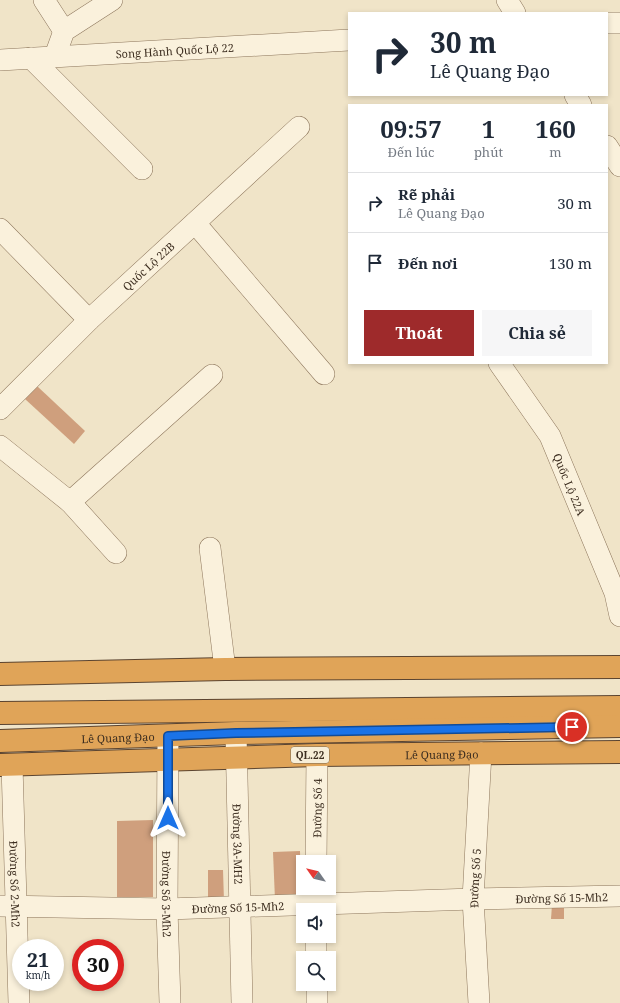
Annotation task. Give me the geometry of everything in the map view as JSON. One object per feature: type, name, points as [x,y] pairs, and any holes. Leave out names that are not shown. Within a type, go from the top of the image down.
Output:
[{"type":"highway","points":[[0,674],[225,669],[620,667]]},
{"type":"highway","points":[[0,713],[620,707]]},
{"type":"highway","name":"Lê Quang Đạo","points":[[0,740],[236,733],[620,726]]},
{"type":"highway","name":"Lê Quang Đạo","points":[[6,765],[168,758],[620,752]]},
{"type":"street","points":[[44,0],[64,31]]},
{"type":"street","points":[[55,56],[64,31],[112,0]]},
{"type":"street","points":[[507,0],[514,12]]},
{"type":"street","points":[[608,23],[620,23]]},
{"type":"street","name":"Song Hành Quốc Lộ 22","points":[[0,60],[348,40]]},
{"type":"street","points":[[31,58],[142,169]]},
{"type":"street","name":"Quốc Lộ 22B","points":[[0,409],[89,320],[299,127]]},
{"type":"street","points":[[608,148],[620,166]]},
{"type":"street","points":[[195,223],[324,374]]},
{"type":"street","points":[[0,229],[89,320]]},
{"type":"street","name":"Quốc Lộ 22A","points":[[500,364],[550,436],[615,594],[620,616]]},
{"type":"street","points":[[70,502],[212,376]]},
{"type":"street","points":[[0,446],[70,502],[116,553]]},
{"type":"street","points":[[210,548],[225,669]]},
{"type":"street","name":"Đường 3A-MH2","points":[[236,733],[242,1003]]},
{"type":"street","name":"Đường Số 3-Mh2","points":[[168,736],[168,909],[170,1003]]},
{"type":"street","name":"Đường Số 5","points":[[479,1003],[473,899],[481,753]]},
{"type":"street","name":"Đường Số 4","points":[[316,855],[317,755]]},
{"type":"street","name":"Đường Số 2-Mh2","points":[[6,765],[8,906],[19,1003]]},
{"type":"street","name":"Đường Số 15-Mh2","points":[[8,906],[168,909],[240,907],[316,901],[620,896]]},
{"type":"street","points":[[317,991],[317,1003]]},
{"type":"building","points":[[37,386],[85,431],[74,444],[25,399]]},
{"type":"building","points":[[153,820],[153,897],[117,897],[117,821]]},
{"type":"building","points":[[300,851],[300,855],[296,855],[296,895],[301,895],[301,899],[275,900],[273,852]]},
{"type":"building","points":[[208,870],[223,870],[224,902],[208,902]]},
{"type":"building","points":[[552,905],[564,906],[564,919],[551,919]]},
{"type":"route","points":[[168,818],[168,736],[236,733],[572,727]]}]
